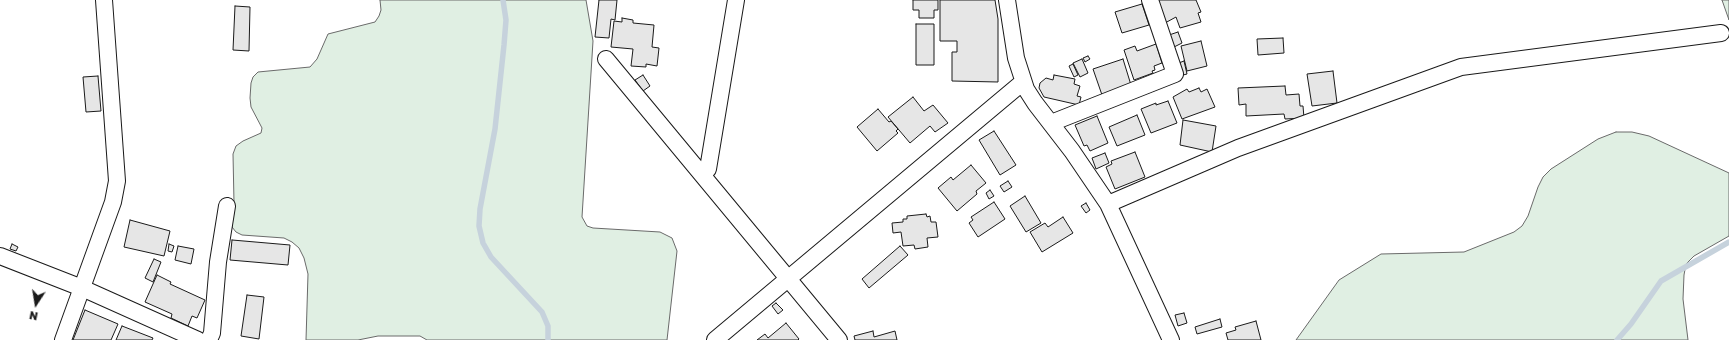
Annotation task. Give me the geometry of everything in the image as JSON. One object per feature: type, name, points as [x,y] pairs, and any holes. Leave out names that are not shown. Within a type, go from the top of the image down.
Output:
[{"type":"street","points":[[63,340],[113,202],[117,181],[104,0]]},
{"type":"street","points":[[702,174],[708,169],[736,0]]},
{"type":"street","points":[[1007,0],[1016,58],[1023,82],[1035,103],[1072,151],[1108,204],[1171,340]]},
{"type":"street","points":[[1051,123],[1175,74],[1150,0]]},
{"type":"street","points":[[1108,204],[1238,148],[1461,67],[1721,33]]},
{"type":"street","points":[[606,59],[840,340]]},
{"type":"street","points":[[715,340],[1023,82]]},
{"type":"street","points":[[209,340],[212,333],[218,262],[227,206]]},
{"type":"street","points":[[0,256],[82,288],[198,340]]},
{"type":"green space","points":[[380,0],[586,0],[593,41],[582,217],[587,226],[593,228],[660,232],[672,238],[677,251],[667,340],[427,340],[420,336],[378,336],[358,340],[306,340],[308,274],[304,258],[299,248],[284,238],[242,235],[236,232],[232,227],[234,203],[233,154],[236,146],[243,141],[261,133],[262,128],[251,107],[251,83],[253,77],[258,72],[310,67],[317,59],[328,34],[375,22],[381,10]]},
{"type":"green space","points":[[1722,0],[1729,0],[1729,20]]},
{"type":"green space","points":[[1616,132],[1632,132],[1649,136],[1729,173],[1729,236],[1694,256],[1686,264],[1683,299],[1688,340],[1296,340],[1339,280],[1381,254],[1464,252],[1514,232],[1522,226],[1528,216],[1538,187],[1543,177],[1551,169],[1598,139]]},
{"type":"building","points":[[599,0],[617,0],[615,20],[611,19],[609,38],[595,37]]},
{"type":"building","points":[[913,0],[938,0],[938,10],[934,10],[934,18],[919,18],[919,10],[913,10]]},
{"type":"building","points":[[940,0],[995,0],[998,19],[998,82],[952,81],[952,52],[957,52],[957,41],[940,41]]},
{"type":"building","points":[[1155,0],[1196,0],[1201,12],[1198,13],[1201,22],[1180,28],[1176,17],[1165,23]]},
{"type":"building","points":[[1142,4],[1149,25],[1122,33],[1115,12]]},
{"type":"building","points":[[235,6],[250,7],[249,51],[233,50]]},
{"type":"building","points":[[622,18],[633,20],[633,23],[654,25],[652,47],[659,48],[657,66],[646,64],[646,67],[631,66],[633,49],[611,47],[614,21],[622,22]]},
{"type":"building","points":[[916,24],[934,24],[934,65],[916,65]]},
{"type":"building","points":[[1178,32],[1182,43],[1174,47],[1169,35]]},
{"type":"building","points":[[1283,38],[1284,53],[1258,55],[1257,39]]},
{"type":"building","points":[[1201,41],[1207,66],[1187,71],[1181,46]]},
{"type":"building","points":[[1156,44],[1162,63],[1154,66],[1155,70],[1152,71],[1153,73],[1134,80],[1124,50],[1135,46],[1137,51]]},
{"type":"building","points":[[1088,56],[1090,59],[1085,62],[1083,58]]},
{"type":"building","points":[[1082,59],[1088,73],[1080,77],[1073,63]]},
{"type":"building","points":[[1123,59],[1131,85],[1102,95],[1093,69]]},
{"type":"building","points":[[1184,61],[1187,74],[1179,76],[1176,64]]},
{"type":"building","points":[[1073,64],[1078,75],[1074,77],[1069,66]]},
{"type":"building","points":[[1333,71],[1337,103],[1312,106],[1307,74]]},
{"type":"building","points":[[643,75],[650,86],[643,91],[635,80]]},
{"type":"building","points":[[1054,75],[1075,79],[1074,84],[1080,86],[1077,96],[1081,97],[1079,105],[1044,97],[1039,88],[1040,83],[1046,78],[1053,80]]},
{"type":"building","points":[[98,76],[101,111],[86,112],[83,77]]},
{"type":"building","points":[[1285,86],[1286,95],[1299,94],[1300,106],[1303,106],[1304,118],[1285,119],[1284,114],[1246,116],[1246,104],[1239,105],[1238,88]]},
{"type":"building","points":[[1199,88],[1201,92],[1207,89],[1215,107],[1182,119],[1173,97],[1187,89],[1189,92]]},
{"type":"building","points":[[913,97],[924,111],[933,105],[948,123],[935,132],[930,126],[910,143],[888,117]]},
{"type":"building","points":[[1168,101],[1177,123],[1151,133],[1141,109],[1156,103],[1156,105]]},
{"type":"building","points":[[878,109],[889,122],[891,121],[898,129],[896,131],[898,133],[877,151],[857,127]]},
{"type":"building","points":[[1137,115],[1145,135],[1117,146],[1109,127]]},
{"type":"building","points":[[1097,116],[1108,143],[1090,151],[1087,145],[1084,146],[1075,125]]},
{"type":"building","points":[[1183,120],[1216,126],[1212,152],[1180,145]]},
{"type":"building","points":[[994,131],[1016,165],[1000,175],[979,140]]},
{"type":"building","points":[[1135,152],[1145,177],[1115,189],[1106,167],[1112,164],[1111,161]]},
{"type":"building","points":[[1105,153],[1109,163],[1096,169],[1092,158]]},
{"type":"building","points":[[971,165],[986,183],[976,191],[977,194],[957,211],[938,188],[951,177],[953,180]]},
{"type":"building","points":[[1008,181],[1012,187],[1004,192],[1000,186]]},
{"type":"building","points":[[990,190],[994,196],[989,199],[986,193]]},
{"type":"building","points":[[1025,196],[1041,223],[1026,232],[1010,206]]},
{"type":"building","points":[[994,202],[1005,219],[978,237],[969,223],[973,220],[971,217]]},
{"type":"building","points":[[1086,203],[1090,210],[1086,213],[1081,206]]},
{"type":"building","points":[[926,214],[927,217],[930,216],[931,222],[936,222],[938,237],[927,238],[928,247],[915,249],[914,245],[903,246],[901,232],[893,233],[892,223],[903,222],[903,219],[907,219],[907,216]]},
{"type":"building","points":[[1063,217],[1073,233],[1042,252],[1030,232],[1045,223],[1048,227]]},
{"type":"building","points":[[130,220],[170,231],[164,256],[124,247]]},
{"type":"building","points":[[232,240],[290,245],[288,265],[230,260]]},
{"type":"building","points":[[12,244],[18,247],[16,251],[10,249]]},
{"type":"building","points":[[169,244],[174,246],[172,252],[168,251]]},
{"type":"building","points":[[178,246],[194,249],[191,264],[175,260]]},
{"type":"building","points":[[900,246],[908,255],[869,288],[862,279]]},
{"type":"building","points":[[154,259],[161,262],[153,282],[145,278]]},
{"type":"building","points":[[157,275],[171,282],[170,284],[205,300],[197,318],[192,316],[188,326],[171,318],[172,314],[145,302]]},
{"type":"building","points":[[247,295],[264,297],[259,339],[241,336]]},
{"type":"building","points":[[776,303],[783,310],[778,314],[772,306]]},
{"type":"building","points":[[85,310],[118,324],[111,340],[73,340]]},
{"type":"building","points":[[1184,313],[1187,323],[1178,326],[1175,315]]},
{"type":"building","points":[[1220,319],[1222,327],[1197,334],[1195,327]]},
{"type":"building","points":[[1256,321],[1261,340],[1228,340],[1226,333],[1236,330],[1235,327]]},
{"type":"building","points":[[786,323],[799,339],[798,340],[757,340],[765,334],[768,338]]},
{"type":"building","points":[[122,326],[153,338],[152,340],[116,340]]},
{"type":"building","points":[[873,331],[874,337],[895,331],[897,340],[855,340],[854,336]]},
{"type":"waterway","points":[[503,0],[506,20],[504,45],[495,129],[480,209],[479,226],[483,243],[491,257],[542,312],[548,326],[548,340]]},
{"type":"waterway","points":[[1617,340],[1631,324],[1661,281],[1729,242]]}]
